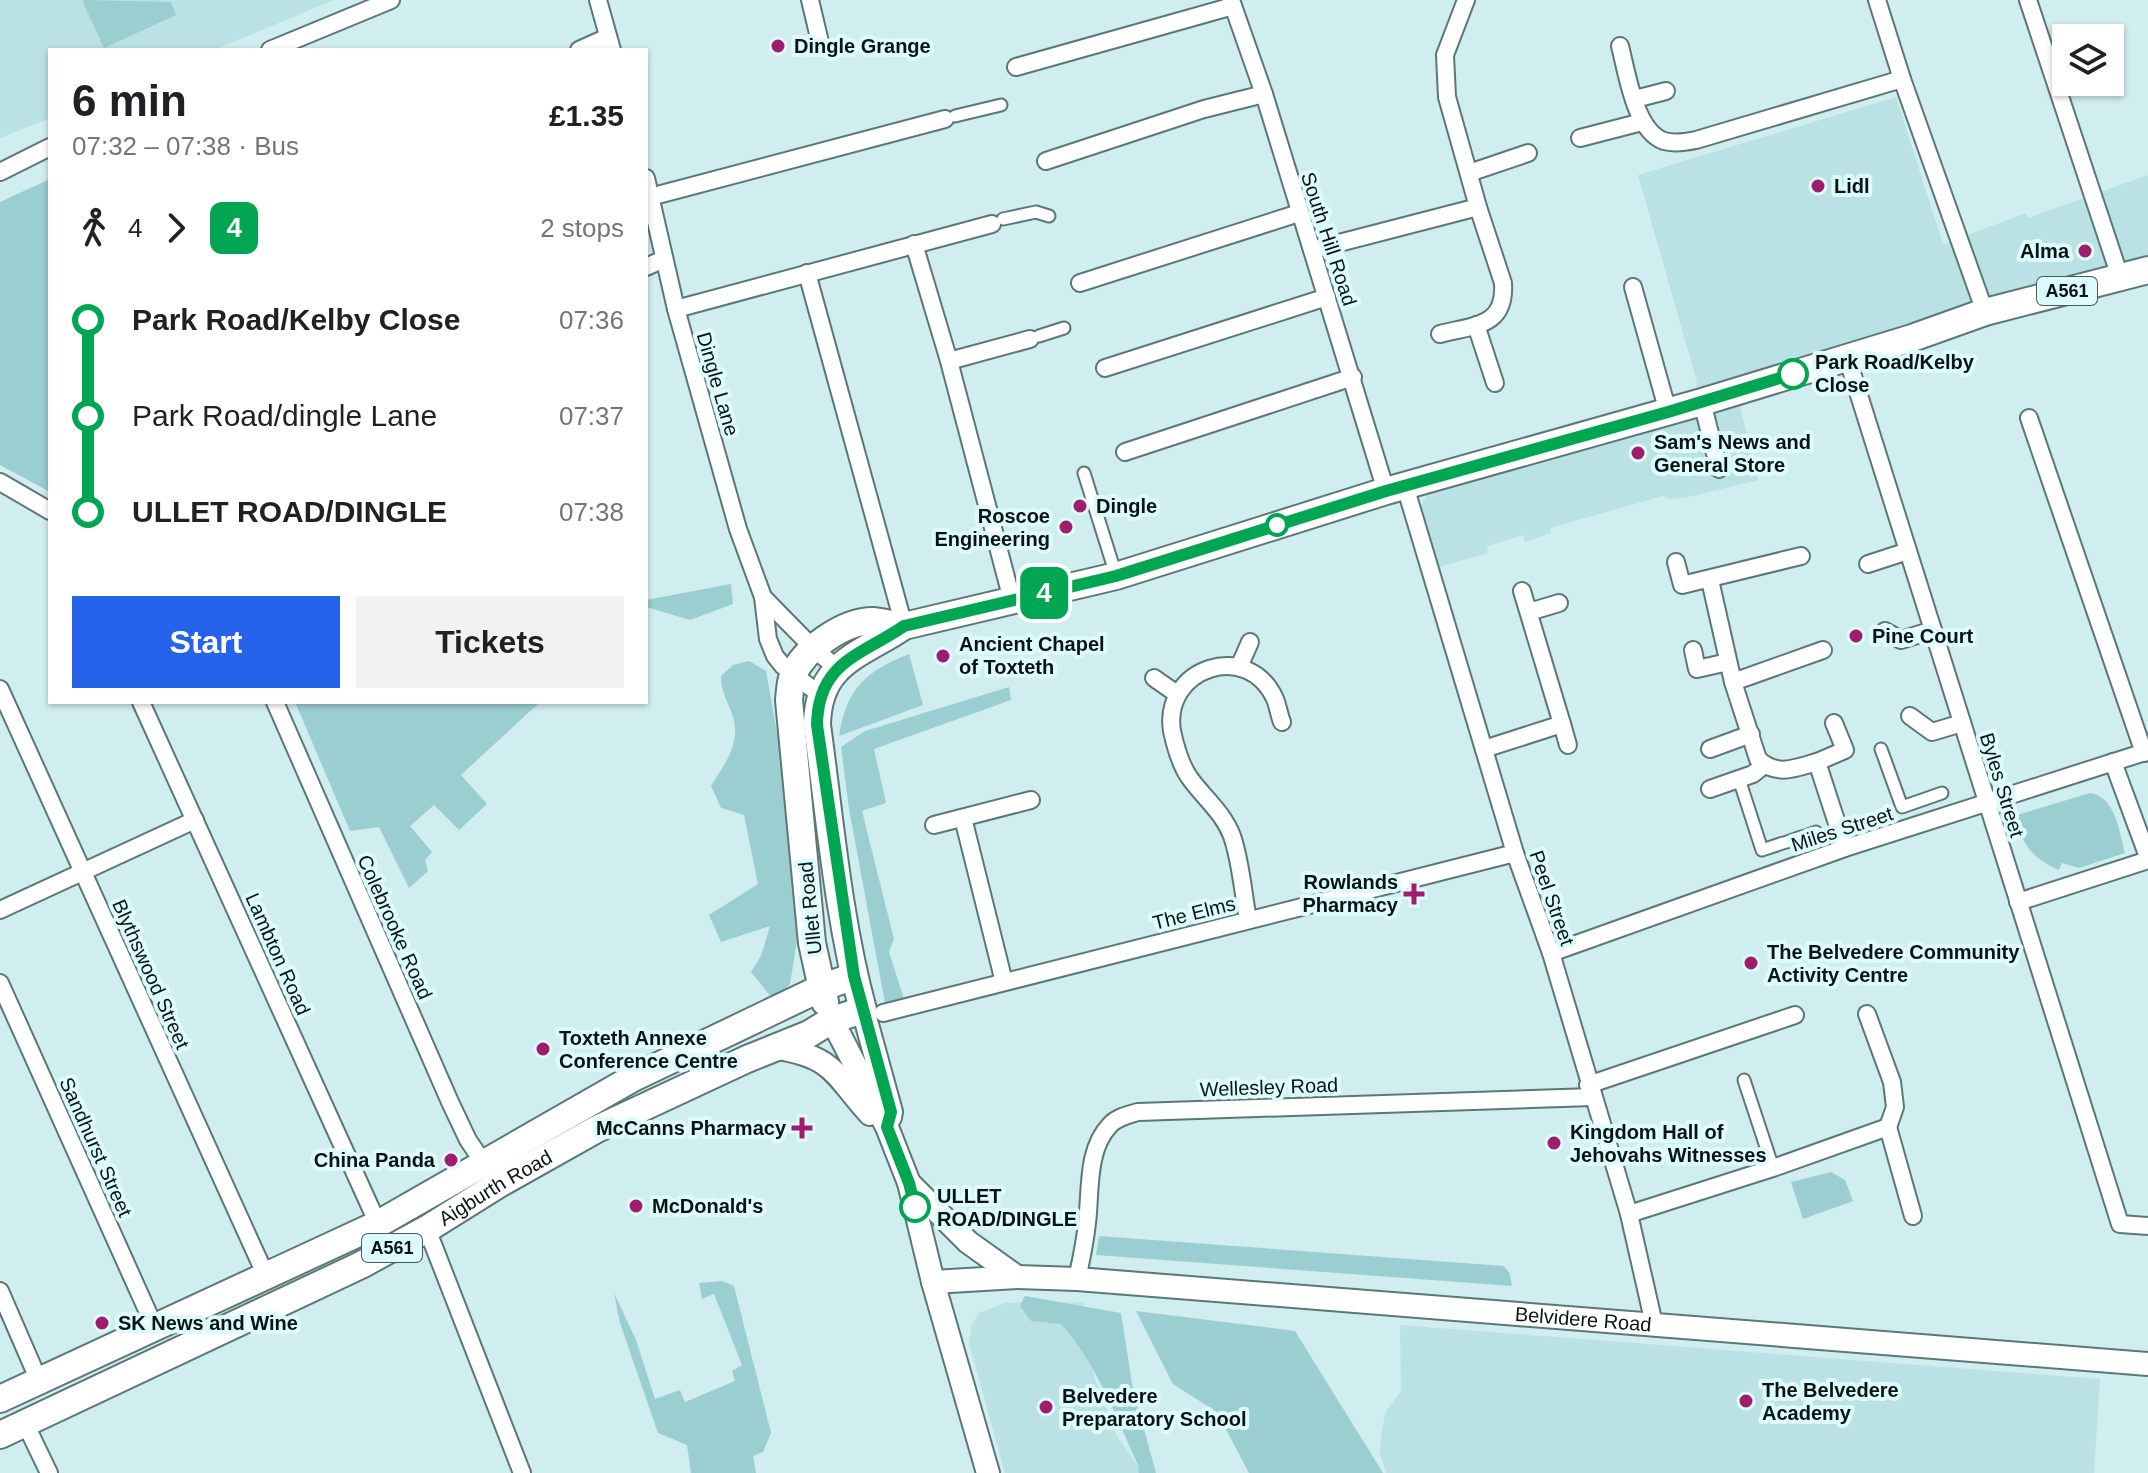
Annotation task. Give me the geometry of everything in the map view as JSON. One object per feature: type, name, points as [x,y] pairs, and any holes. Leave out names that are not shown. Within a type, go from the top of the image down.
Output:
[{"type":"highway","name":"A561","points":[[820,695],[837,668],[904,626],[1116,576],[1396,488],[1702,402],[1985,312],[2148,270]]},
{"type":"highway","name":"A561","points":[[793,674],[814,649],[847,628],[871,621],[904,626]]},
{"type":"highway","name":"Ullet Road","points":[[793,674],[789,700],[812,943],[821,988],[832,1020]]},
{"type":"highway","name":"Ullet Road","points":[[820,695],[817,725],[854,976],[873,1011]]},
{"type":"highway","name":"A561","points":[[821,988],[854,976]]},
{"type":"highway","name":"Aigburth Road","points":[[0,1399],[378,1224],[633,1078],[821,988]]},
{"type":"highway","name":"Aigburth Road","points":[[0,1435],[361,1265],[597,1129],[747,1059],[809,1034],[832,1020],[873,1011]]},
{"type":"main road","name":"Ullet Road","points":[[873,1011],[891,1112],[887,1127]]},
{"type":"main road","name":"Ullet Road","points":[[832,1020],[887,1127],[909,1183],[933,1282],[988,1473]]},
{"type":"main road","points":[[778,1048],[806,1054],[829,1066],[875,1119],[887,1127]]},
{"type":"main road","points":[[909,1183],[968,1242],[1017,1277]]},
{"type":"main road","name":"Belvidere Road","points":[[933,1282],[1017,1277],[1077,1279],[2148,1364]]},
{"type":"street","points":[[275,48],[391,0]]},
{"type":"street","points":[[589,48],[610,44],[598,0]]},
{"type":"street","points":[[810,0],[820,42]]},
{"type":"street","points":[[1440,334],[1491,321],[1500,310],[1504,296],[1503,283],[1447,97],[1445,55],[1466,0]]},
{"type":"street","points":[[1877,0],[1985,312]]},
{"type":"street","points":[[2028,0],[2120,277]]},
{"type":"street","points":[[1016,67],[1232,3]]},
{"type":"street","name":"South Hill Road","points":[[1232,3],[1264,94],[1353,377],[1396,488]]},
{"type":"street","points":[[1620,46],[1642,122],[1665,141],[1696,140],[1902,79]]},
{"type":"street","points":[[1635,99],[1666,91]]},
{"type":"street","points":[[1046,161],[1204,109],[1264,94]]},
{"type":"street","points":[[650,197],[1001,105]]},
{"type":"street","points":[[1580,138],[1642,122]]},
{"type":"street","points":[[0,172],[48,148]]},
{"type":"street","points":[[1469,173],[1528,153]]},
{"type":"street","name":"Dingle Lane","points":[[648,188],[676,309],[738,529],[763,597],[768,639],[775,656],[820,695]]},
{"type":"street","points":[[1312,250],[1478,207]]},
{"type":"street","points":[[676,309],[998,221],[1036,212],[1049,216]]},
{"type":"street","points":[[1080,283],[1299,213]]},
{"type":"street","points":[[914,244],[949,361],[1012,600]]},
{"type":"street","points":[[648,266],[664,259]]},
{"type":"street","points":[[807,273],[904,626]]},
{"type":"street","points":[[1633,287],[1668,412]]},
{"type":"street","points":[[1105,368],[1327,297]]},
{"type":"street","points":[[1476,325],[1495,383]]},
{"type":"street","points":[[949,361],[1064,328]]},
{"type":"street","name":"Byles Street","points":[[1847,357],[2120,1224],[2148,1226]]},
{"type":"street","points":[[1125,452],[1353,377]]},
{"type":"street","points":[[1702,402],[1719,469]]},
{"type":"street","points":[[2029,418],[2146,752]]},
{"type":"street","points":[[1084,473],[1116,576]]},
{"type":"street","points":[[0,482],[48,510]]},
{"type":"street","name":"Peel Street","points":[[1396,488],[1484,749],[1515,853],[1551,953],[1629,1214],[1654,1324]]},
{"type":"street","points":[[1868,564],[1908,551]]},
{"type":"street","points":[[1676,562],[1682,585],[1801,556]]},
{"type":"street","points":[[1710,580],[1733,682],[1758,759],[1764,765],[1783,771],[1845,750],[1834,723]]},
{"type":"street","points":[[1522,591],[1568,745]]},
{"type":"street","name":"Dingle Lane","points":[[763,597],[837,668]]},
{"type":"street","points":[[1529,612],[1559,603]]},
{"type":"street","points":[[1885,631],[1901,640],[1933,630]]},
{"type":"street","points":[[1239,667],[1250,642]]},
{"type":"street","points":[[1693,650],[1697,669],[1728,662]]},
{"type":"street","points":[[1733,682],[1823,650]]},
{"type":"street","points":[[1248,920],[1232,836],[1204,793],[1188,776],[1172,730],[1172,711],[1177,694],[1203,670],[1220,665],[1239,667],[1265,684],[1275,698],[1282,722]]},
{"type":"street","points":[[1154,678],[1177,694]]},
{"type":"street","name":"Blythswood Street","points":[[0,689],[266,1276]]},
{"type":"street","name":"Lambton Road","points":[[142,704],[378,1224]]},
{"type":"street","name":"Colebrooke Road","points":[[276,704],[450,1102],[468,1140],[485,1165]]},
{"type":"street","points":[[1910,716],[1932,732],[1962,723]]},
{"type":"street","points":[[1484,749],[1562,724]]},
{"type":"street","points":[[1710,749],[1751,734]]},
{"type":"street","points":[[1881,749],[1902,807],[1945,792]]},
{"type":"street","name":"Miles Street","points":[[1551,953],[1845,848],[2146,752]]},
{"type":"street","points":[[1817,762],[1845,848]]},
{"type":"street","points":[[2018,902],[2148,859],[2113,762]]},
{"type":"street","points":[[1710,789],[1753,774],[1764,765]]},
{"type":"street","points":[[1739,779],[1762,850],[1808,835]]},
{"type":"street","points":[[934,825],[1031,800]]},
{"type":"street","points":[[963,818],[1004,982]]},
{"type":"street","points":[[0,910],[195,820]]},
{"type":"street","name":"The Elms","points":[[873,1011],[1004,982],[1515,853]]},
{"type":"street","name":"Sandhurst Street","points":[[0,983],[155,1328]]},
{"type":"street","points":[[1867,1014],[1892,1082],[1895,1107],[1888,1127],[1913,1216]]},
{"type":"street","points":[[1590,1091],[1795,1015]]},
{"type":"street","points":[[1744,1080],[1773,1168]]},
{"type":"street","name":"Wellesley Road","points":[[1077,1279],[1087,1226],[1094,1154],[1111,1124],[1123,1116],[1138,1112],[1590,1091]]},
{"type":"street","points":[[1629,1214],[1888,1127]]},
{"type":"street","points":[[427,1229],[522,1473]]},
{"type":"street","points":[[0,1291],[39,1381]]},
{"type":"street","points":[[25,1423],[49,1473]]},
{"type":"shaded area","points":[[0,0],[334,0],[219,48],[48,48],[48,119],[0,138]]},
{"type":"shaded area","points":[[82,0],[171,2],[176,15],[104,48]]},
{"type":"shaded area","points":[[1896,97],[1943,244],[2026,213],[2028,218],[2148,175],[2148,257],[1733,378],[1758,480],[1684,498],[1668,499],[1663,496],[1550,528],[1551,533],[1525,542],[1523,535],[1487,546],[1488,553],[1439,567],[1421,505],[1426,496],[1692,418],[1697,382],[1638,175]]},
{"type":"shaded area","points":[[48,180],[48,491],[0,465],[0,202]]},
{"type":"shaded area","points":[[731,584],[733,604],[690,620],[648,608],[648,600]]},
{"type":"shaded area","points":[[909,654],[923,705],[839,736],[847,706],[860,684],[881,667]]},
{"type":"shaded area","points":[[749,661],[766,671],[787,788],[798,934],[790,984],[780,996],[772,998],[751,972],[761,956],[770,926],[721,942],[709,915],[758,884],[744,815],[721,808],[711,786],[730,754],[735,736],[721,676],[733,665]]},
{"type":"shaded area","points":[[1009,687],[1011,700],[874,749],[886,803],[862,811],[894,939],[889,952],[904,999],[885,1003],[849,809],[841,747],[865,731]]},
{"type":"shaded area","points":[[296,704],[538,704],[461,775],[487,804],[459,830],[434,805],[410,826],[432,852],[425,860],[428,871],[409,888],[379,827],[350,831]]},
{"type":"shaded area","points":[[2090,793],[2106,801],[2111,808],[2125,853],[2079,868],[2062,863],[2059,870],[2042,861],[2025,842],[2014,816]]},
{"type":"shaded area","points":[[1831,1172],[1845,1180],[1853,1201],[1803,1219],[1791,1182]]},
{"type":"shaded area","points":[[1099,1236],[1504,1266],[1510,1274],[1512,1286],[1096,1255]]},
{"type":"shaded area","points":[[722,1281],[734,1286],[771,1433],[763,1452],[753,1456],[756,1473],[691,1473],[687,1445],[658,1433],[620,1323],[614,1293],[636,1340],[655,1399],[680,1390],[685,1402],[735,1381],[732,1371],[742,1365],[714,1294],[702,1299],[699,1283]]},
{"type":"shaded area","points":[[1025,1296],[1121,1313],[1133,1390],[1156,1473],[1139,1473],[1113,1410],[1085,1356],[1061,1324],[1031,1321],[1020,1306]]},
{"type":"shaded area","name":"Belvedere Preparatory School","points":[[1083,1302],[1084,1332],[1095,1379],[1116,1435],[1143,1473],[1005,1473],[969,1343],[972,1324],[979,1313],[1005,1303]]},
{"type":"shaded area","points":[[1136,1311],[1295,1331],[1383,1473],[1249,1473],[1217,1412],[1173,1384]]},
{"type":"shaded area","name":"The Belvedere Academy","points":[[1400,1325],[2100,1379],[2094,1473],[1386,1473],[1380,1454],[1381,1435],[1386,1411],[1401,1391]]},
{"type":"bus line","name":"4","points":[[915,1207],[887,1127],[891,1112],[854,976],[832,838],[817,706],[825,682],[837,668],[904,626],[1116,576],[1386,491],[1793,374]]},
{"type":"place","name":"Dingle Grange","points":[[778,46]]},
{"type":"place","name":"Lidl","points":[[1818,186]]},
{"type":"place","name":"Alma","points":[[2085,251]]},
{"type":"place","name":"Park Road/Kelby Close","points":[[1793,374]]},
{"type":"place","name":"Sam's News and General Store","points":[[1638,453]]},
{"type":"place","name":"Dingle","points":[[1080,506]]},
{"type":"place","name":"Roscoe Engineering","points":[[1066,527]]},
{"type":"place","name":"Pine Court","points":[[1856,636]]},
{"type":"place","name":"Ancient Chapel of Toxteth","points":[[943,656]]},
{"type":"place","name":"Rowlands Pharmacy","points":[[1414,894]]},
{"type":"place","name":"The Belvedere Community Activity Centre","points":[[1751,963]]},
{"type":"place","name":"Toxteth Annexe Conference Centre","points":[[543,1049]]},
{"type":"place","name":"McCanns Pharmacy","points":[[802,1128]]},
{"type":"place","name":"Kingdom Hall of Jehovahs Witnesses","points":[[1554,1143]]},
{"type":"place","name":"China Panda","points":[[451,1160]]},
{"type":"place","name":"McDonald's","points":[[636,1206]]},
{"type":"place","name":"ULLET ROAD/DINGLE","points":[[915,1207]]},
{"type":"place","name":"SK News and Wine","points":[[102,1323]]},
{"type":"place","name":"The Belvedere Academy","points":[[1746,1401]]},
{"type":"place","name":"Belvedere Preparatory School","points":[[1046,1407]]}]
